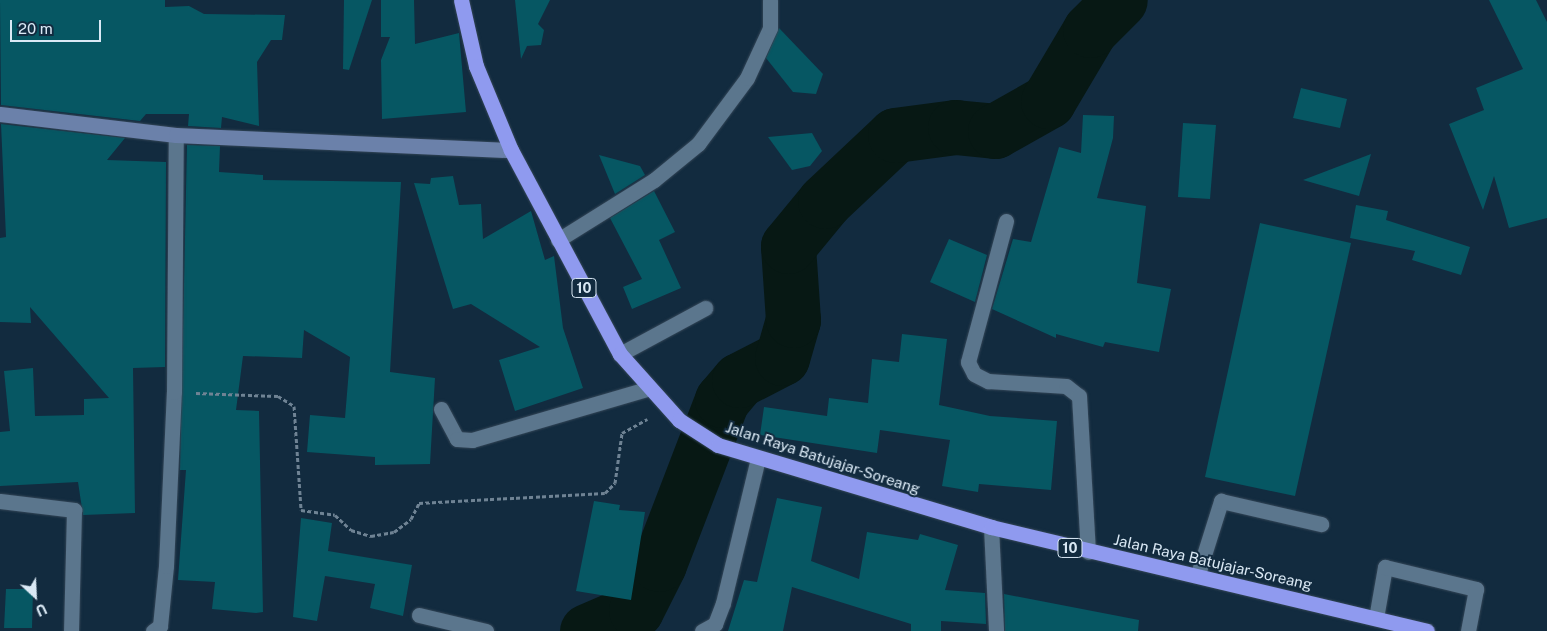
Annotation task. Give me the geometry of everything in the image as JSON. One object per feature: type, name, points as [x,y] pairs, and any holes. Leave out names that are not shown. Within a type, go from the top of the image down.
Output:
[{"type":"highway","name":"Jalan Raya Batujajar-Soreang","points":[[461,0],[476,66],[511,150],[620,354],[646,389],[669,412],[718,444],[758,458],[991,527],[1088,552],[1198,574],[1385,623],[1427,631]]},
{"type":"street","points":[[558,240],[654,180],[698,144],[747,78],[770,28],[770,0]]},
{"type":"street","points":[[0,114],[176,135],[511,150]]},
{"type":"street","points":[[153,631],[160,626],[166,566],[174,392],[176,135]]},
{"type":"street","points":[[1006,221],[968,362],[974,374],[988,381],[1066,386],[1079,396],[1088,552]]},
{"type":"street","points":[[620,354],[705,308]]},
{"type":"street","points":[[441,409],[457,439],[472,440],[646,389]]},
{"type":"street","points":[[711,629],[758,458]]},
{"type":"street","points":[[0,501],[74,510],[71,631]]},
{"type":"street","points":[[1198,574],[1221,501],[1321,524]]},
{"type":"street","points":[[991,527],[996,631]]},
{"type":"street","points":[[1385,623],[1385,566],[1476,589],[1468,631]]},
{"type":"street","points":[[419,615],[486,631]]},
{"type":"path","points":[[174,392],[278,396],[294,406],[301,510],[335,515],[351,530],[371,536],[394,532],[411,519],[419,503],[606,493],[615,483],[622,433],[669,412]]},
{"type":"building","points":[[0,0],[165,0],[165,7],[189,6],[204,14],[285,15],[282,40],[271,40],[257,62],[259,126],[222,117],[221,128],[188,126],[189,114],[146,114],[140,121],[1,105]]},
{"type":"building","points":[[344,0],[372,0],[349,70],[343,69]]},
{"type":"building","points":[[381,0],[414,0],[415,44],[459,33],[466,112],[382,119],[381,60],[390,37],[381,37]]},
{"type":"building","points":[[515,0],[550,0],[538,24],[544,30],[541,45],[527,46],[521,59]]},
{"type":"building","points":[[1489,0],[1536,0],[1547,22],[1547,218],[1509,228],[1494,176],[1483,210],[1449,124],[1484,110],[1476,88],[1523,69]]},
{"type":"building","points":[[779,28],[823,74],[816,94],[793,92],[766,58]]},
{"type":"building","points":[[1301,88],[1347,99],[1340,128],[1293,118]]},
{"type":"building","points":[[1083,115],[1114,116],[1113,138],[1097,198],[1146,206],[1137,283],[1171,289],[1159,352],[1105,342],[1103,347],[1056,334],[1056,338],[992,309],[1013,239],[1031,242],[1059,147],[1081,153]]},
{"type":"building","points":[[1183,123],[1216,125],[1210,199],[1178,197]]},
{"type":"building","points":[[1,124],[125,138],[107,160],[166,162],[165,367],[133,368],[135,513],[83,515],[78,482],[0,486],[0,432],[10,431],[4,371],[33,368],[35,416],[84,415],[84,399],[109,398],[30,307],[31,323],[0,322],[0,238],[6,237]]},
{"type":"building","points":[[812,133],[822,151],[810,166],[792,170],[768,137]]},
{"type":"building","points":[[187,145],[220,146],[219,172],[263,175],[263,180],[401,182],[390,372],[435,378],[430,464],[375,465],[375,457],[307,452],[310,415],[345,418],[350,357],[304,330],[302,358],[243,356],[236,410],[259,411],[263,612],[212,609],[215,582],[178,580],[186,470],[180,470]]},
{"type":"building","points":[[1371,154],[1359,196],[1303,180]]},
{"type":"building","points":[[599,155],[640,166],[645,175],[615,194]]},
{"type":"building","points":[[453,176],[459,205],[481,204],[483,239],[531,211],[545,260],[554,256],[563,328],[583,388],[515,411],[499,360],[540,347],[471,304],[453,309],[414,183],[430,184],[431,178]]},
{"type":"building","points":[[654,191],[675,232],[659,240],[681,288],[632,309],[623,287],[642,279],[610,218]]},
{"type":"building","points":[[1356,205],[1388,211],[1386,220],[1470,247],[1461,275],[1412,260],[1415,251],[1350,238]]},
{"type":"building","points":[[1260,223],[1351,243],[1295,496],[1205,477]]},
{"type":"building","points":[[949,239],[987,255],[975,302],[930,282]]},
{"type":"building","points":[[902,334],[947,339],[939,405],[990,416],[1057,421],[1051,490],[979,484],[978,492],[942,486],[950,440],[880,430],[877,453],[760,435],[764,407],[827,416],[829,398],[868,403],[872,359],[899,362]]},
{"type":"building","points":[[777,498],[822,507],[811,561],[859,579],[867,532],[918,540],[920,534],[958,545],[945,590],[985,593],[986,624],[941,621],[941,631],[911,631],[911,624],[792,587],[783,631],[728,631],[744,580],[757,582]]},
{"type":"building","points":[[594,501],[620,505],[619,510],[645,512],[631,600],[576,591]]},
{"type":"building","points":[[301,518],[332,523],[328,551],[412,565],[403,616],[370,608],[375,584],[325,576],[317,621],[293,617]]},
{"type":"building","points":[[6,589],[33,589],[32,628],[4,628]]},
{"type":"building","points":[[1004,594],[1139,620],[1138,631],[1005,631]]},
{"type":"waterway","points":[[587,631],[636,610],[659,564],[722,400],[739,380],[782,358],[793,320],[788,246],[825,201],[895,135],[955,127],[995,131],[1048,101],[1090,30],[1120,0]]}]
